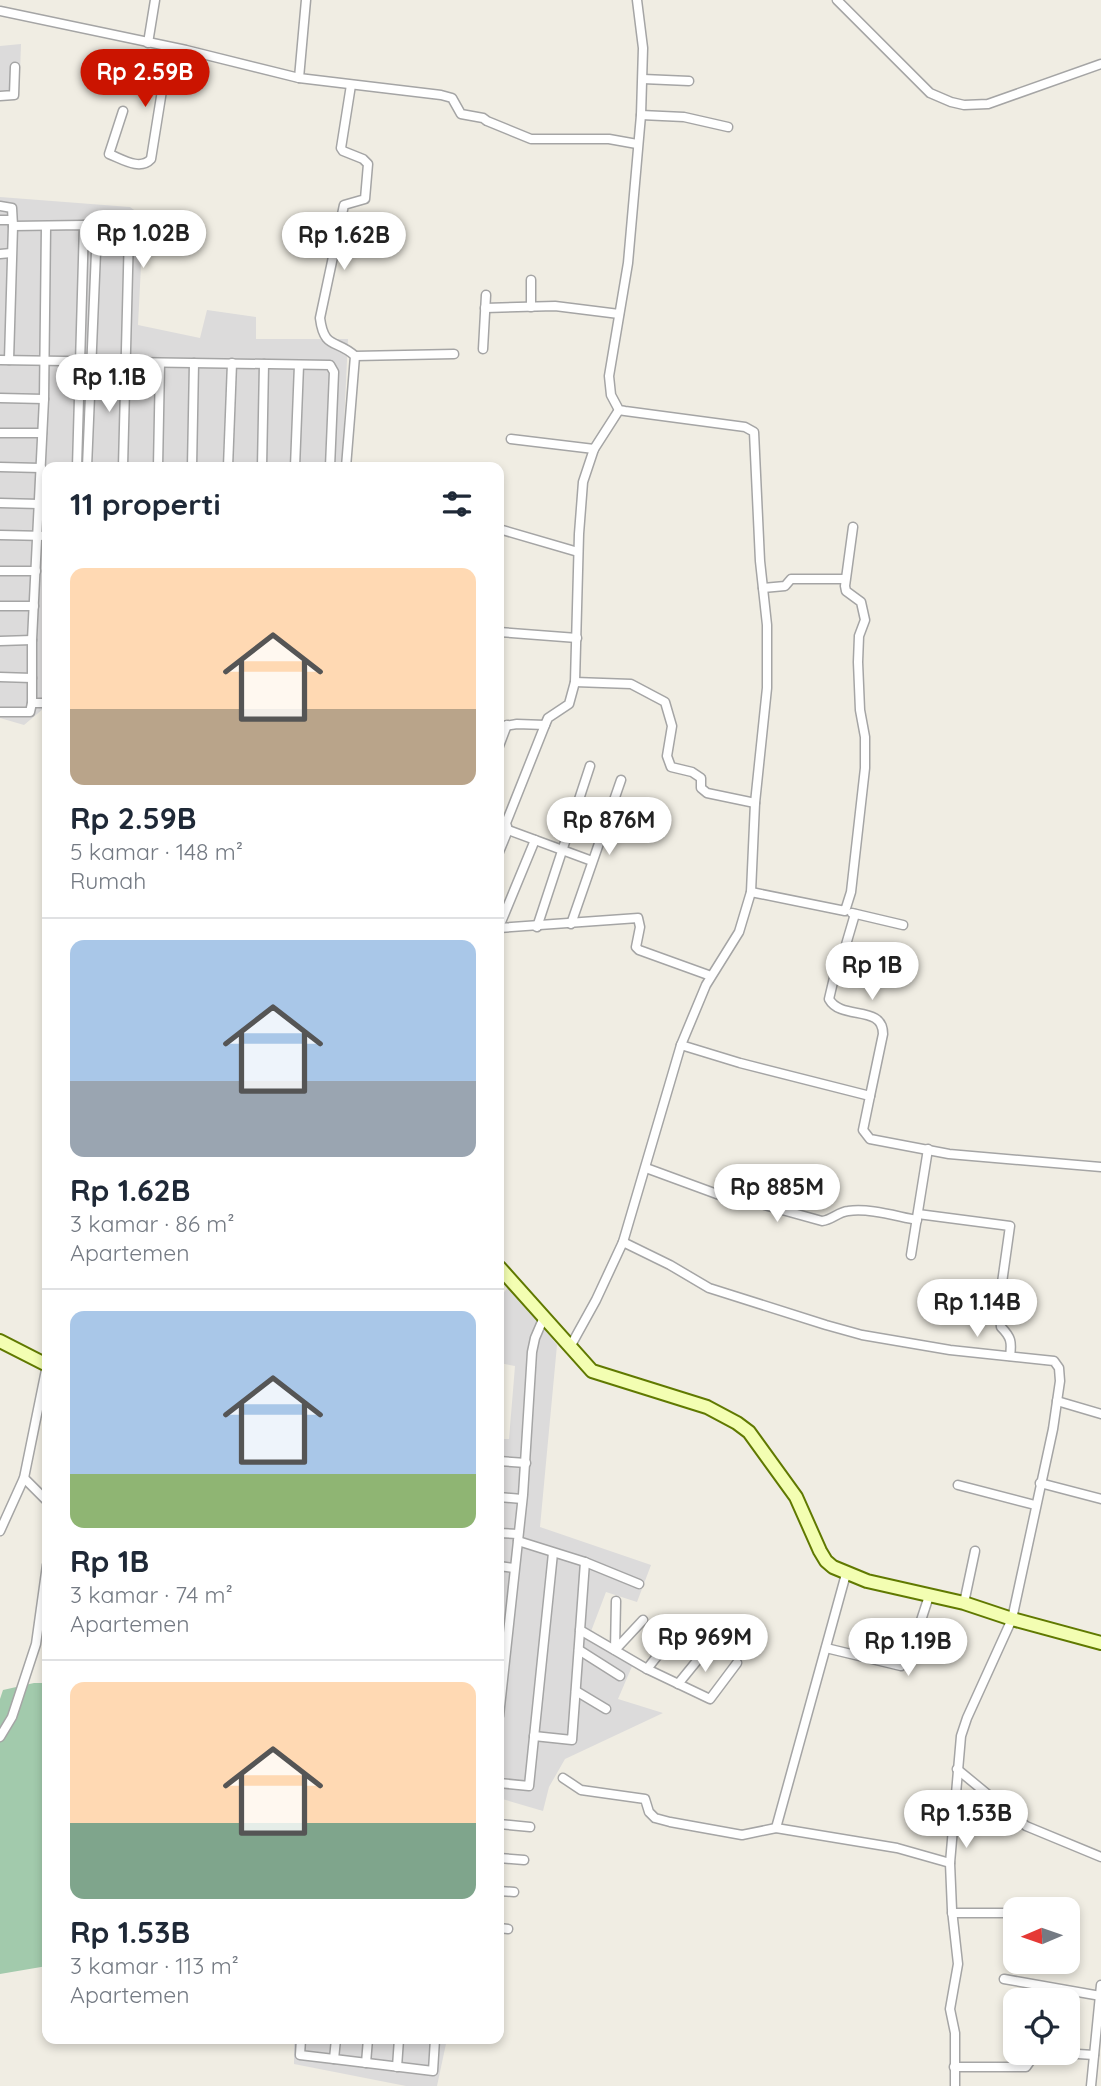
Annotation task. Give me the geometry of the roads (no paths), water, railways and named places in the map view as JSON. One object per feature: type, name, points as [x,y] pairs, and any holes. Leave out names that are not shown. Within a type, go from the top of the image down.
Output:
[{"type":"street","points":[[148,43],[155,0]]},
{"type":"street","points":[[299,78],[306,0]]},
{"type":"street","points":[[570,1347],[623,1242],[681,1045],[711,976],[738,932],[751,892],[755,803],[767,688],[767,625],[754,432],[745,427],[619,410],[613,403],[609,386],[628,263],[641,115],[643,48],[637,0]]},
{"type":"street","points":[[841,2],[930,93],[951,102],[964,105],[988,104],[1101,64]]},
{"type":"street","points":[[0,10],[299,78],[441,94],[452,98],[461,114],[483,118],[514,134],[531,139],[609,139],[637,144]]},
{"type":"street","points":[[123,111],[109,155],[141,165],[147,164],[151,159],[169,47]]},
{"type":"street","points":[[0,96],[14,95],[15,67]]},
{"type":"street","points":[[643,79],[690,81]]},
{"type":"street","points":[[351,85],[341,148],[343,152],[363,159],[368,164],[365,199],[344,205],[320,318],[322,333],[327,341],[355,356],[454,354]]},
{"type":"street","points":[[641,115],[684,117],[728,127]]},
{"type":"street","points":[[0,205],[12,208],[5,360],[327,364],[333,368],[330,462]]},
{"type":"street","points":[[0,220],[46,226],[84,225],[125,230],[130,236],[124,362],[123,462]]},
{"type":"street","points":[[84,225],[88,462]]},
{"type":"street","points":[[42,528],[39,504],[44,399],[46,226]]},
{"type":"street","points":[[78,462],[97,228]]},
{"type":"street","points":[[0,254],[11,253]]},
{"type":"street","points":[[531,281],[531,307]]},
{"type":"street","points":[[482,349],[486,295]]},
{"type":"street","points":[[485,308],[555,306],[620,314]]},
{"type":"street","points":[[346,462],[355,356]]},
{"type":"street","points":[[158,462],[160,363]]},
{"type":"street","points":[[192,462],[194,363]]},
{"type":"street","points":[[228,462],[232,363]]},
{"type":"street","points":[[262,462],[264,364]]},
{"type":"street","points":[[295,462],[299,365]]},
{"type":"street","points":[[0,398],[44,399]]},
{"type":"street","points":[[504,840],[508,830],[506,823],[548,718],[569,704],[575,682],[578,552],[583,482],[594,449],[619,410]]},
{"type":"street","points":[[0,433],[42,433]]},
{"type":"street","points":[[511,439],[594,449]]},
{"type":"street","points":[[0,467],[41,468]]},
{"type":"street","points":[[0,503],[39,504]]},
{"type":"street","points":[[845,912],[855,869],[865,768],[858,662],[859,636],[865,620],[862,602],[846,591],[845,579],[853,527]]},
{"type":"street","points":[[504,530],[578,552]]},
{"type":"street","points":[[0,536],[42,536]]},
{"type":"street","points":[[0,712],[30,712],[36,571],[42,541]]},
{"type":"street","points":[[0,571],[36,571]]},
{"type":"street","points":[[763,588],[785,586],[791,579],[845,579]]},
{"type":"street","points":[[0,606],[34,606]]},
{"type":"street","points":[[504,632],[577,638]]},
{"type":"street","points":[[0,641],[32,640]]},
{"type":"street","points":[[0,677],[32,678]]},
{"type":"street","points":[[575,682],[631,684],[665,702],[672,726],[667,755],[671,767],[692,772],[701,778],[701,788],[707,793],[755,803]]},
{"type":"street","points":[[32,703],[42,704]]},
{"type":"street","points":[[504,726],[545,725]]},
{"type":"street","points":[[537,927],[590,766]]},
{"type":"street","points":[[571,924],[621,780]]},
{"type":"street","points":[[508,830],[592,861]]},
{"type":"street","points":[[504,915],[534,840]]},
{"type":"street","points":[[751,892],[903,925]]},
{"type":"street","points":[[855,914],[849,938],[837,965],[829,999],[838,1009],[880,1019],[883,1024],[864,1134],[874,1140],[949,1154],[1101,1167]]},
{"type":"street","points":[[504,928],[638,918],[640,927],[636,947],[639,950],[711,976]]},
{"type":"street","points":[[681,1045],[870,1096]]},
{"type":"street","points":[[911,1255],[928,1149]]},
{"type":"street","points":[[646,1168],[744,1204],[761,1204],[822,1221],[841,1212],[856,1210],[1010,1226],[999,1304],[1001,1327],[1011,1342],[1010,1356]]},
{"type":"street","points":[[623,1242],[709,1288],[826,1325],[862,1335],[925,1346],[1055,1361],[1059,1368],[1057,1401],[1012,1619],[961,1736],[950,1863],[958,1964],[950,2009],[955,2033],[955,2086]]},
{"type":"street","points":[[504,1273],[592,1371],[681,1397],[737,1423],[762,1448],[796,1497],[826,1561],[845,1574],[964,1603],[1101,1643]]},
{"type":"street","points":[[504,1665],[526,1463],[532,1352],[544,1317]]},
{"type":"street","points":[[0,1341],[42,1362]]},
{"type":"street","points":[[0,1531],[24,1478],[42,1390]]},
{"type":"street","points":[[1057,1401],[1101,1415]]},
{"type":"street","points":[[504,1461],[526,1463]]},
{"type":"street","points":[[24,1478],[42,1496]]},
{"type":"street","points":[[1040,1483],[1101,1499]]},
{"type":"street","points":[[958,1485],[1035,1505]]},
{"type":"street","points":[[504,1497],[522,1499]]},
{"type":"street","points":[[504,1534],[639,1584]]},
{"type":"street","points":[[964,1603],[975,1551]]},
{"type":"street","points":[[504,1784],[529,1786],[553,1553]]},
{"type":"street","points":[[534,1736],[572,1740],[585,1562]]},
{"type":"street","points":[[504,1567],[514,1568]]},
{"type":"street","points":[[776,1828],[845,1574]]},
{"type":"street","points":[[826,1648],[901,1666],[909,1657],[929,1596]]},
{"type":"street","points":[[615,1650],[616,1601]]},
{"type":"street","points":[[504,1603],[510,1604]]},
{"type":"street","points":[[0,1737],[12,1717],[37,1644],[42,1604]]},
{"type":"street","points":[[615,1650],[643,1620]]},
{"type":"street","points":[[615,1626],[631,1633]]},
{"type":"street","points":[[580,1630],[647,1669],[710,1699],[737,1662]]},
{"type":"street","points":[[647,1669],[676,1632]]},
{"type":"street","points":[[678,1684],[709,1646]]},
{"type":"street","points":[[579,1650],[620,1676]]},
{"type":"street","points":[[576,1691],[606,1709]]},
{"type":"street","points":[[957,1769],[1026,1826],[1101,1857]]},
{"type":"street","points":[[563,1778],[581,1790],[645,1799],[649,1812],[656,1818],[670,1822],[742,1835],[776,1828],[897,1848],[950,1863]]},
{"type":"street","points":[[504,1824],[530,1827]]},
{"type":"street","points":[[504,1858],[524,1860]]},
{"type":"street","points":[[504,1891],[514,1892]]},
{"type":"street","points":[[952,1913],[1003,1913]]},
{"type":"street","points":[[1004,1979],[1100,1996]]},
{"type":"street","points":[[1091,2086],[1097,2070],[1094,2055],[1101,1985]]},
{"type":"street","points":[[301,2044],[300,2055],[433,2071],[435,2044]]},
{"type":"street","points":[[334,2059],[336,2044]]},
{"type":"street","points":[[366,2063],[368,2044]]},
{"type":"street","points":[[397,2067],[399,2044]]},
{"type":"street","points":[[1080,2054],[1094,2055]]},
{"type":"street","points":[[954,2067],[1027,2065]]}]
